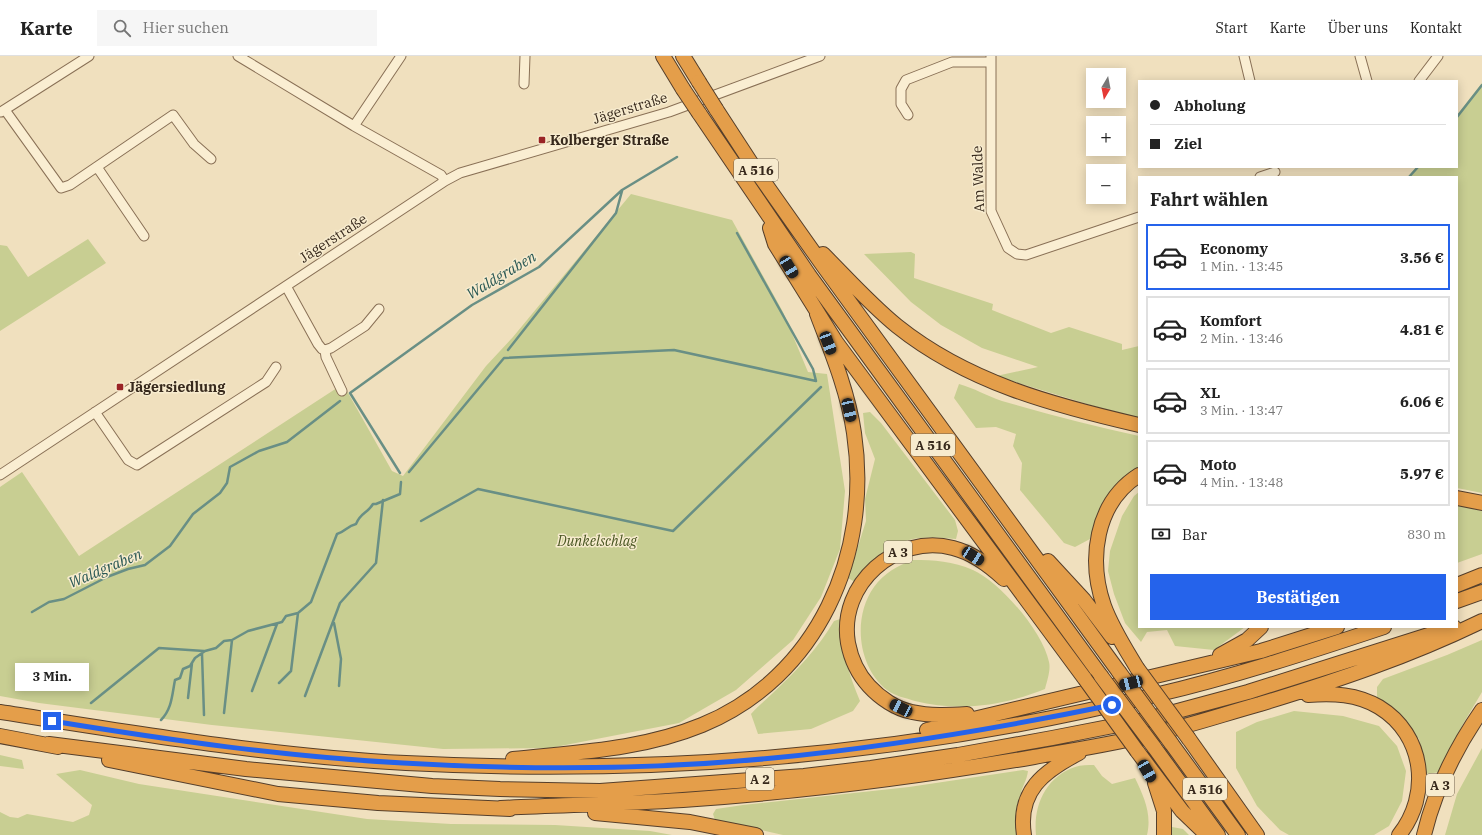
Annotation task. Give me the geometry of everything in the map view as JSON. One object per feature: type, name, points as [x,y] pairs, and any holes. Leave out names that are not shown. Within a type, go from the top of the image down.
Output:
[{"type":"highway","name":"A 516","points":[[663,56],[698,113],[766,215],[1218,835]]},
{"type":"highway","name":"A 516","points":[[683,56],[716,109],[797,230],[1238,835]]},
{"type":"highway","points":[[766,215],[775,244],[817,314],[1024,598]]},
{"type":"highway","points":[[797,230],[867,300],[896,325],[948,360],[990,382],[1037,399],[1138,425]]},
{"type":"highway","points":[[451,765],[585,753],[631,746],[666,737],[701,726],[736,709],[768,685],[793,660],[820,621],[840,582],[850,552],[857,502],[857,458],[851,418],[843,385],[817,314]]},
{"type":"highway","points":[[1136,668],[1105,606],[1098,585],[1096,561],[1098,537],[1108,509],[1119,492],[1138,476]]},
{"type":"highway","points":[[1458,498],[1482,503]]},
{"type":"highway","points":[[1016,530],[1048,561],[1084,600],[1189,739],[1257,835]]},
{"type":"highway","name":"A 3","points":[[997,712],[922,714],[901,708],[882,698],[863,679],[851,655],[847,632],[849,610],[857,590],[873,568],[896,553],[906,549],[926,545],[952,548],[973,556],[1000,575],[1024,598],[1137,751]]},
{"type":"highway","points":[[1458,585],[1482,575]]},
{"type":"highway","points":[[1458,601],[1482,592]]},
{"type":"highway","name":"A 2","points":[[1458,626],[1482,617]]},
{"type":"highway","points":[[49,744],[133,766],[278,794],[378,803],[501,808],[585,806],[682,800],[825,788],[946,771],[1152,735],[1286,696],[1380,665],[1482,622]]},
{"type":"highway","points":[[1185,669],[1234,648],[1247,640],[1260,628]]},
{"type":"highway","points":[[861,748],[997,712],[1261,651],[1334,628]]},
{"type":"highway","name":"A 2","points":[[0,712],[246,749],[344,759],[451,765],[547,767],[689,764],[771,758],[861,748],[994,728],[1154,696],[1285,659],[1381,628]]},
{"type":"highway","name":"A 2","points":[[0,736],[49,744],[253,770],[417,785],[500,789],[600,791],[804,776],[950,756],[1144,720],[1248,692],[1453,628]]},
{"type":"highway","points":[[1286,696],[1325,694],[1350,696],[1379,707],[1398,723],[1411,740],[1420,773],[1420,784],[1416,806],[1411,818],[1400,835]]},
{"type":"highway","name":"A 3","points":[[1424,835],[1436,792],[1463,737],[1482,710]]},
{"type":"highway","points":[[1024,835],[1024,811],[1028,796],[1036,782],[1057,764],[1090,747]]},
{"type":"highway","points":[[1137,751],[1156,785],[1163,803],[1165,819],[1164,835]]},
{"type":"highway","points":[[1137,751],[1182,811],[1208,835]]},
{"type":"highway","points":[[1214,775],[1261,829],[1270,835]]},
{"type":"highway","points":[[501,808],[531,812],[584,812],[657,818],[690,822],[756,835]]},
{"type":"street","points":[[89,56],[3,111],[61,188],[70,185],[172,115],[194,144],[211,159]]},
{"type":"street","points":[[238,56],[354,126],[441,175],[445,181]]},
{"type":"street","points":[[354,126],[401,56]]},
{"type":"street","points":[[524,84],[525,56]]},
{"type":"street","name":"Jägerstraße","points":[[0,475],[445,181],[460,173],[669,112],[820,56]]},
{"type":"street","points":[[1244,56],[1250,80]]},
{"type":"street","points":[[1360,56],[1367,80]]},
{"type":"street","points":[[1420,80],[1438,56]]},
{"type":"street","name":"Am Walde","points":[[908,115],[901,104],[901,89],[906,80],[952,62],[991,59],[991,211],[1008,248],[1017,254],[1026,255],[1138,217]]},
{"type":"street","points":[[97,167],[144,236]]},
{"type":"street","points":[[1263,176],[1276,172]]},
{"type":"street","points":[[286,286],[318,344],[325,350],[326,357],[342,391]]},
{"type":"street","points":[[325,350],[331,348],[365,326],[379,309]]},
{"type":"street","points":[[95,412],[128,460],[137,465],[266,382],[276,368]]},
{"type":"green space","points":[[1482,83],[1482,493],[1458,488],[1458,176],[1409,176],[1415,168],[1458,168],[1458,114]]},
{"type":"green space","name":"Dunkelschlag","points":[[631,194],[732,220],[783,312],[808,372],[827,374],[845,491],[840,549],[821,597],[793,640],[736,690],[679,723],[550,748],[443,749],[212,725],[39,703],[0,696],[0,487],[22,472],[79,556],[343,384],[392,471],[403,476],[486,366],[513,337]]},
{"type":"green space","points":[[88,239],[106,263],[0,331],[0,245],[7,246],[28,277]]},
{"type":"green space","points":[[911,252],[915,254],[914,278],[993,304],[992,310],[1051,333],[1069,327],[1122,344],[1122,350],[1138,346],[1138,418],[1097,407],[996,376],[1038,367],[982,348],[941,325],[911,302],[864,254]]},
{"type":"green space","points":[[959,384],[1002,401],[1070,420],[1138,436],[1138,470],[1119,484],[1107,498],[1102,506],[1090,539],[1075,547],[1064,543],[1020,490],[1022,463],[1013,446],[1016,434],[996,427],[976,428],[954,398]]},
{"type":"green space","points":[[870,412],[881,423],[955,520],[958,531],[956,539],[923,538],[898,544],[878,558],[855,582],[848,578],[866,521],[865,499],[875,459],[865,433],[863,413]]},
{"type":"green space","points":[[1138,493],[1138,628],[1244,628],[1214,650],[1175,646],[1167,630],[1147,632],[1141,642],[1125,623],[1114,594],[1108,571],[1110,551],[1122,516],[1134,496]]},
{"type":"green space","points":[[1458,505],[1482,511],[1482,554],[1458,563]]},
{"type":"green space","points":[[913,560],[928,560],[966,567],[984,576],[1008,597],[1030,623],[1045,650],[1050,668],[1045,689],[1013,700],[981,706],[964,707],[915,701],[887,690],[877,680],[864,655],[861,642],[863,613],[867,599],[878,582],[891,570]]},
{"type":"green space","points":[[840,619],[843,651],[860,701],[853,711],[811,729],[758,734],[751,714],[800,666],[822,640],[834,621]]},
{"type":"green space","points":[[1482,640],[1482,692],[1463,724],[1440,772],[1426,774],[1419,739],[1405,722],[1377,699],[1377,687],[1383,679]]},
{"type":"green space","points":[[1294,711],[1343,716],[1379,726],[1397,746],[1406,771],[1402,801],[1389,826],[1374,835],[1289,835],[1280,830],[1257,806],[1236,768],[1236,732],[1257,722]]},
{"type":"green space","points":[[1482,748],[1482,835],[1445,835],[1457,794]]},
{"type":"green space","points":[[0,755],[22,760],[24,769],[0,766]]},
{"type":"green space","points":[[1082,765],[1094,765],[1102,776],[1112,784],[1135,778],[1148,813],[1147,835],[1036,835],[1039,803],[1049,785],[1056,778],[1075,767]]},
{"type":"green space","points":[[80,770],[139,784],[367,819],[451,824],[555,825],[650,831],[672,835],[0,835],[0,812],[10,817],[18,818],[27,814],[73,822],[89,815],[92,805],[56,774]]},
{"type":"green space","points":[[1023,770],[1028,771],[1019,801],[1018,816],[1020,835],[783,835],[715,820],[713,814],[716,809],[743,805],[909,787]]},
{"type":"green space","points":[[1172,827],[1183,829],[1189,835],[1172,835]]},
{"type":"waterway","points":[[1458,116],[1482,85]]},
{"type":"waterway","name":"Waldgraben","points":[[400,473],[350,393],[472,305],[539,267],[622,190],[677,157]]},
{"type":"waterway","points":[[1410,176],[1417,168]]},
{"type":"waterway","points":[[508,350],[616,213],[622,191]]},
{"type":"waterway","points":[[409,472],[504,358],[674,350],[816,381],[813,369],[737,233]]},
{"type":"waterway","points":[[421,521],[478,489],[673,531],[821,387]]},
{"type":"waterway","name":"Waldgraben","points":[[32,612],[49,602],[64,599],[107,577],[128,569],[145,565],[170,546],[193,514],[220,493],[227,483],[230,467],[259,451],[287,442],[340,401]]},
{"type":"waterway","points":[[161,720],[165,716],[169,706],[175,680],[180,678],[183,669],[190,666],[195,658],[205,651],[216,648],[224,641],[232,640],[248,631],[282,622],[286,616],[298,613],[311,602],[337,534],[356,524],[360,517],[369,510],[373,504],[400,494],[401,482]]},
{"type":"waterway","points":[[305,696],[340,603],[376,563],[383,500]]},
{"type":"waterway","points":[[279,683],[291,671],[298,613]]},
{"type":"waterway","points":[[334,623],[341,659],[339,686]]},
{"type":"waterway","points":[[252,691],[277,624]]},
{"type":"waterway","points":[[224,713],[232,640]]},
{"type":"waterway","points":[[91,703],[159,648],[204,651]]},
{"type":"waterway","points":[[202,654],[204,715]]},
{"type":"waterway","points":[[188,698],[192,663]]},
{"type":"place","name":"Kolberger Straße","points":[[542,140]]},
{"type":"place","name":"Jägersiedlung","points":[[120,387]]},
{"type":"route","points":[[52,721],[246,749],[336,758],[451,765],[562,767],[689,764],[771,758],[861,748],[994,728],[1112,705]]}]
